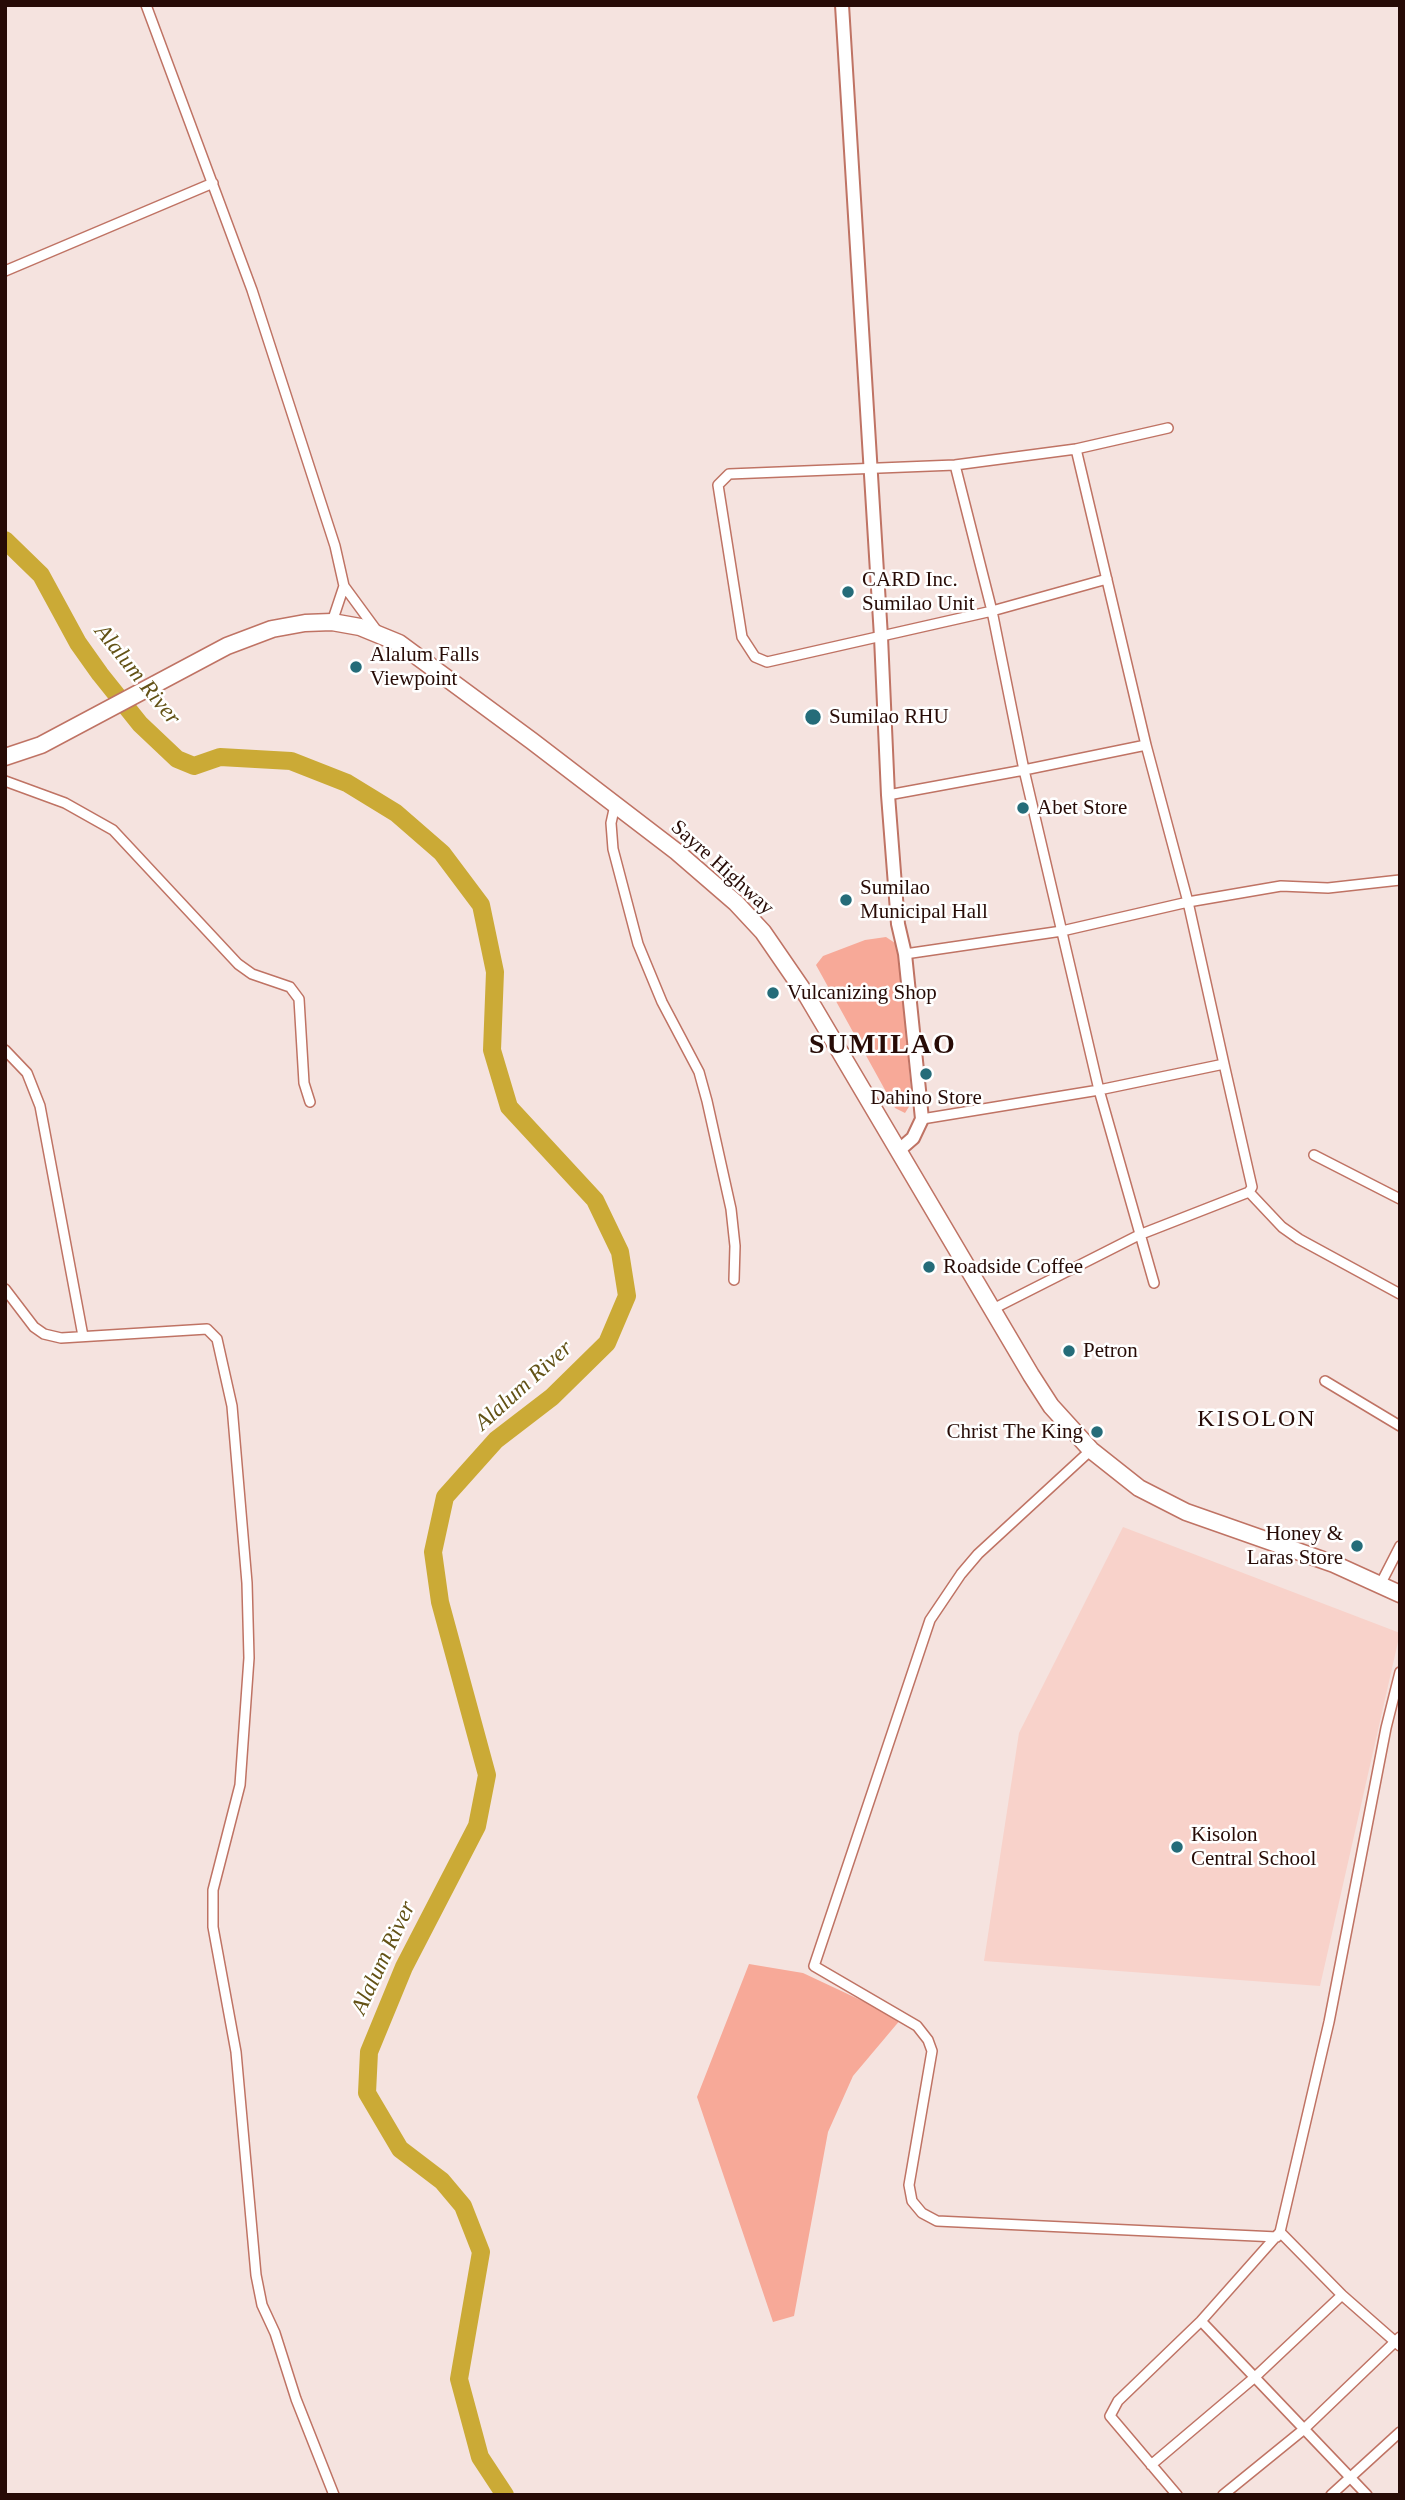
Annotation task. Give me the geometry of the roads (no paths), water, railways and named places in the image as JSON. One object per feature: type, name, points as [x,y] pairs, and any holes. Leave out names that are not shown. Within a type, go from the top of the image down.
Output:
[{"type":"highway","name":"Sayre Highway","points":[[5,757],[41,745],[255,634],[289,625],[332,622],[360,627],[420,656],[705,876],[763,932],[807,996],[990,1310],[1051,1406],[1091,1450],[1139,1488],[1186,1512],[1334,1564],[1400,1594]]},
{"type":"street","points":[[146,5],[252,290],[335,546],[344,586],[380,635]]},
{"type":"street","points":[[842,5],[881,637],[888,795],[898,924],[905,954],[922,1119],[913,1138],[898,1151]]},
{"type":"street","points":[[5,271],[213,183]]},
{"type":"street","points":[[1107,579],[992,611],[767,662],[754,657],[742,637],[718,485],[729,474],[955,465],[1076,449],[1168,428]]},
{"type":"street","points":[[990,1310],[1139,1235],[1249,1192],[1252,1187],[1188,902],[1146,746],[1076,449]]},
{"type":"street","points":[[955,465],[992,611],[1024,770],[1099,1090],[1154,1283]]},
{"type":"street","points":[[332,622],[344,586]]},
{"type":"street","points":[[888,795],[1146,746]]},
{"type":"street","points":[[5,781],[65,803],[113,830],[238,964],[252,974],[285,984],[296,992],[299,999],[304,1083],[310,1102]]},
{"type":"street","points":[[615,805],[611,823],[613,849],[620,884],[638,944],[662,1002],[699,1072],[720,1151],[735,1246],[734,1280]]},
{"type":"street","points":[[905,954],[1062,931],[1188,902],[1281,886],[1328,888],[1400,880]]},
{"type":"street","points":[[5,1050],[27,1073],[40,1106],[83,1336]]},
{"type":"street","points":[[922,1119],[1099,1090],[1224,1064]]},
{"type":"street","points":[[1314,1155],[1400,1199]]},
{"type":"street","points":[[1249,1192],[1282,1227],[1299,1239],[1400,1294]]},
{"type":"street","points":[[5,1289],[34,1327],[44,1334],[61,1338],[207,1329],[217,1339],[232,1406],[247,1583],[249,1658],[240,1784],[213,1890],[213,1927],[236,2052],[256,2275],[262,2305],[275,2333],[296,2399],[334,2495]]},
{"type":"street","points":[[1325,1381],[1400,1426]]},
{"type":"street","points":[[1091,1450],[978,1554],[930,1620],[814,1966],[918,2026],[928,2040],[932,2051],[909,2185],[912,2201],[922,2213],[937,2221],[1278,2234],[1342,2295],[1398,2342],[1303,2430],[1223,2495]]},
{"type":"street","points":[[1380,1585],[1400,1546]]},
{"type":"street","points":[[1177,2495],[1110,2420],[1111,2411],[1201,2321],[1278,2234],[1329,2022],[1385,1728],[1400,1672]]},
{"type":"street","points":[[1151,2465],[1255,2377],[1342,2295]]},
{"type":"street","points":[[1201,2321],[1367,2495]]},
{"type":"street","points":[[1331,2495],[1400,2432]]},
{"type":"waterway","name":"Alalum River","points":[[5,540],[41,575],[78,643],[100,674],[140,724],[177,759],[194,766],[220,757],[291,761],[347,783],[396,813],[442,853],[481,905],[495,972],[492,1050],[509,1107],[595,1200],[620,1252],[627,1296],[607,1343],[552,1397],[496,1440],[445,1497],[433,1552],[440,1602],[487,1775],[477,1826],[404,1967],[369,2052],[367,2093],[400,2149],[442,2181],[463,2206],[481,2252],[459,2379],[480,2457],[505,2495]]},
{"type":"place","name":"CARD Inc. Sumilao Unit","points":[[848,592]]},
{"type":"place","name":"Alalum Falls Viewpoint","points":[[356,667]]},
{"type":"place","name":"Sumilao RHU","points":[[813,717]]},
{"type":"place","name":"Abet Store","points":[[1023,808]]},
{"type":"place","name":"Sumilao Municipal Hall","points":[[846,900]]},
{"type":"place","name":"Vulcanizing Shop","points":[[773,993]]},
{"type":"place","name":"Dahino Store","points":[[926,1074]]},
{"type":"place","name":"Roadside Coffee","points":[[929,1267]]},
{"type":"place","name":"Petron","points":[[1069,1351]]},
{"type":"place","name":"Christ The King","points":[[1097,1432]]},
{"type":"place","name":"Honey & Laras Store","points":[[1357,1546]]},
{"type":"place","name":"Kisolon Central School","points":[[1177,1847]]},
{"type":"district","name":"SUMILAO","points":[[883,1046]]},
{"type":"district","name":"KISOLON","points":[[1257,1420]]}]
